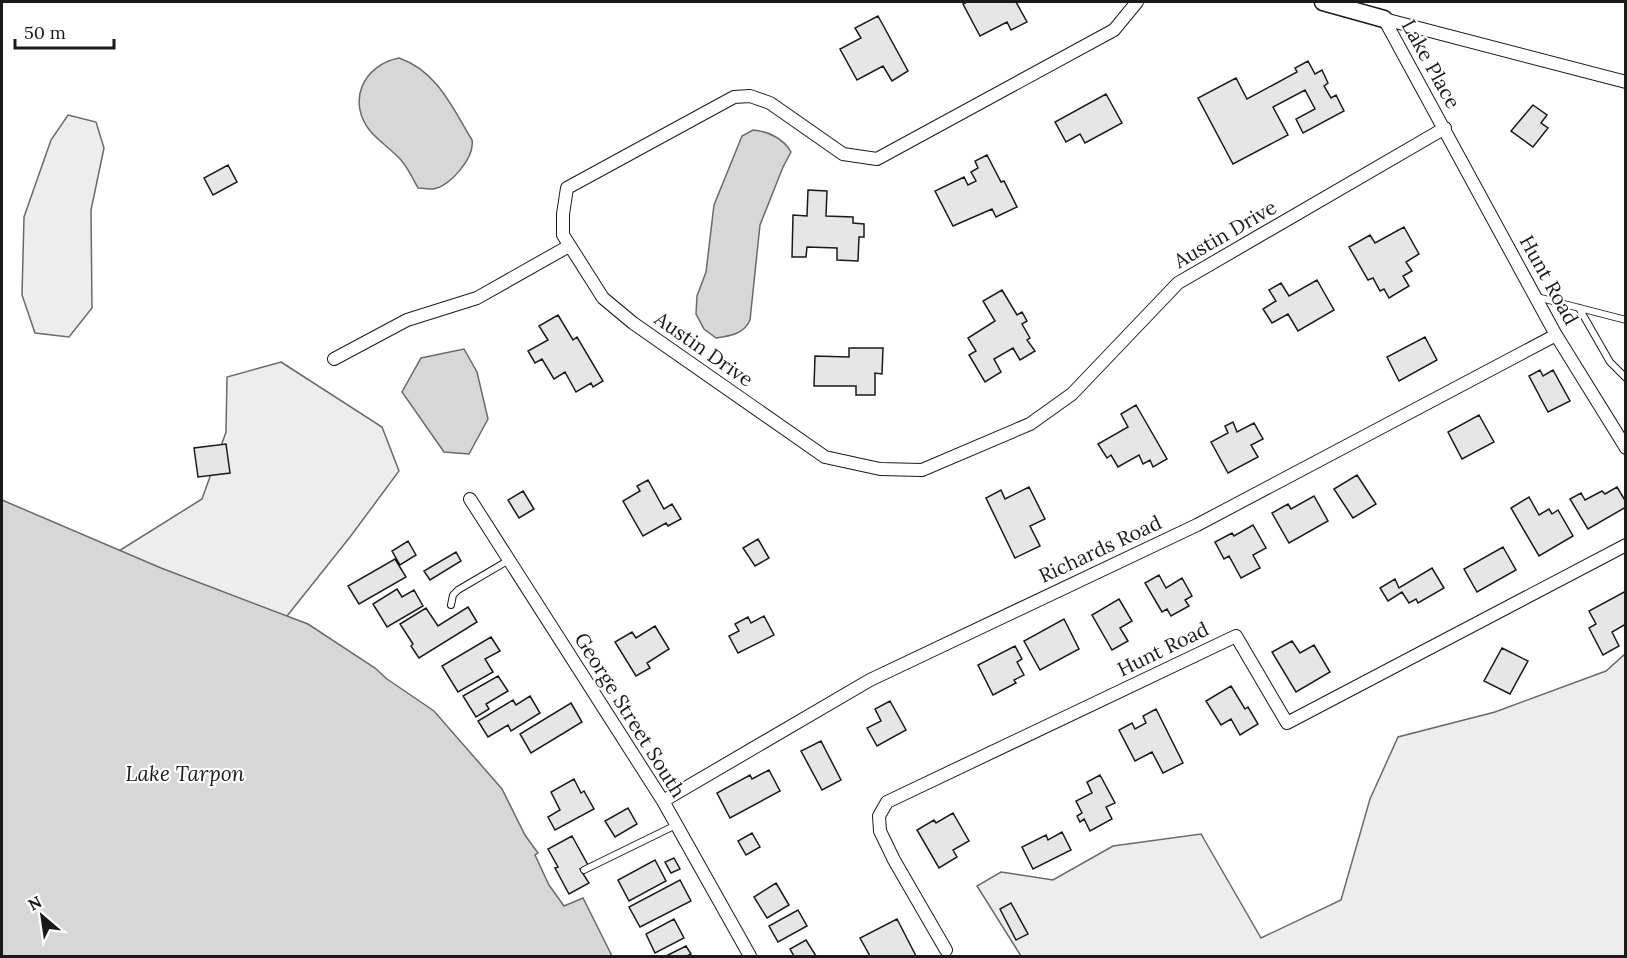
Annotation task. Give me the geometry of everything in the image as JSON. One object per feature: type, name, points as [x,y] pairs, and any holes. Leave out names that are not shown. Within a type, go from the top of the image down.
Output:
[{"type":"street","name":"Austin Drive","points":[[1137,2],[1114,30],[877,159],[843,154],[770,103],[750,96],[734,97],[567,188],[563,235],[603,298],[643,330],[825,457],[880,469],[922,471],[1030,424],[1072,394],[1178,283],[1445,128]]},
{"type":"street","points":[[1323,2],[1626,82]]},
{"type":"street","name":"Lake Place","points":[[1384,19],[1445,128]]},
{"type":"street","name":"Hunt Road","points":[[1445,128],[1556,335],[1626,448]]},
{"type":"street","points":[[334,359],[407,320],[477,298],[569,246]]},
{"type":"street","name":"Richards Road","points":[[663,801],[870,680],[1197,525],[1556,335]]},
{"type":"street","name":"George Street South","points":[[470,499],[663,801],[750,957]]},
{"type":"street","name":"Hunt Road","points":[[946,954],[894,861],[880,831],[879,816],[887,802],[1236,636],[1287,723],[1626,545]]},
{"type":"lane","points":[[1536,297],[1626,320]]},
{"type":"lane","points":[[1580,308],[1610,362],[1626,378]]},
{"type":"lane","points":[[451,604],[453,595],[458,590],[509,560]]},
{"type":"lane","points":[[584,870],[676,825]]},
{"type":"shaded area","points":[[68,115],[96,122],[104,148],[91,210],[92,308],[69,337],[35,333],[22,295],[24,217],[51,140]]},
{"type":"shaded area","points":[[281,362],[382,427],[399,471],[279,626],[114,554],[202,499],[226,432],[227,377]]},
{"type":"shaded area","points":[[1625,654],[1625,956],[1021,956],[977,886],[1001,872],[1053,880],[1113,846],[1201,834],[1261,938],[1341,900],[1370,799],[1398,737],[1495,712],[1606,671]]},
{"type":"water","points":[[399,58],[412,64],[434,81],[472,140],[470,155],[460,170],[440,187],[418,188],[401,160],[371,132],[360,109],[359,97],[368,77],[376,68]]},
{"type":"water","points":[[753,130],[775,137],[791,152],[760,225],[750,320],[740,331],[716,338],[704,329],[696,314],[697,296],[706,272],[714,205],[742,136]]},
{"type":"water","points":[[464,349],[477,372],[488,419],[469,454],[444,452],[402,392],[421,358]]},
{"type":"water","name":"Lake Tarpon","points":[[2,500],[161,568],[308,624],[375,668],[387,679],[434,711],[502,789],[525,835],[538,853],[535,855],[549,885],[564,906],[583,898],[612,956],[2,956]]},
{"type":"building","points":[[967,2],[1016,2],[1027,22],[1011,30],[1007,22],[980,36],[963,4]]},
{"type":"building","points":[[878,16],[908,71],[892,81],[883,66],[857,80],[840,49],[861,38],[855,28]]},
{"type":"building","points":[[1308,61],[1315,74],[1322,70],[1328,83],[1324,86],[1331,98],[1336,95],[1344,111],[1303,133],[1296,119],[1315,109],[1305,90],[1273,107],[1288,135],[1233,164],[1198,98],[1236,78],[1247,99],[1297,72],[1295,68]]},
{"type":"building","points":[[1106,94],[1122,123],[1085,143],[1080,134],[1066,142],[1055,122]]},
{"type":"building","points":[[1533,105],[1547,115],[1541,123],[1548,128],[1533,147],[1511,131]]},
{"type":"building","points":[[987,155],[1017,207],[996,217],[992,209],[953,226],[935,191],[964,177],[968,185],[976,181],[971,172],[978,168],[975,161]]},
{"type":"building","points":[[228,165],[237,182],[213,195],[204,178]]},
{"type":"building","points":[[808,190],[827,191],[826,216],[853,217],[853,223],[864,224],[864,237],[859,237],[858,261],[837,260],[837,248],[807,247],[806,257],[792,257],[793,215],[807,216]]},
{"type":"building","points":[[1404,227],[1419,254],[1406,262],[1412,271],[1403,276],[1409,286],[1389,298],[1384,289],[1380,291],[1373,278],[1368,280],[1349,247],[1370,235],[1375,243]]},
{"type":"building","points":[[1317,280],[1334,310],[1298,331],[1288,314],[1272,323],[1263,309],[1276,301],[1269,290],[1281,283],[1289,296]]},
{"type":"building","points":[[1002,290],[1017,315],[1022,312],[1027,321],[1022,324],[1030,338],[1027,340],[1035,351],[1020,360],[1013,348],[994,359],[1001,372],[985,382],[969,355],[976,351],[968,338],[995,321],[983,301]]},
{"type":"building","points":[[558,315],[573,340],[577,337],[603,381],[593,387],[591,383],[576,392],[565,372],[554,379],[542,359],[535,363],[528,351],[548,340],[539,326]]},
{"type":"building","points":[[1425,337],[1437,360],[1399,381],[1387,357]]},
{"type":"building","points":[[849,348],[883,348],[882,374],[875,373],[875,395],[856,395],[856,386],[814,386],[815,356],[849,357]]},
{"type":"building","points":[[1540,370],[1543,376],[1553,370],[1570,401],[1548,412],[1529,376]]},
{"type":"building","points":[[1136,405],[1167,459],[1153,467],[1150,460],[1143,464],[1139,455],[1118,467],[1111,455],[1107,458],[1098,444],[1128,427],[1121,414]]},
{"type":"building","points":[[1479,415],[1494,442],[1462,459],[1448,432]]},
{"type":"building","points":[[1233,422],[1237,432],[1254,423],[1263,439],[1251,445],[1258,457],[1228,473],[1211,442],[1228,433],[1225,426]]},
{"type":"building","points":[[226,444],[230,473],[198,477],[194,448]]},
{"type":"building","points":[[1357,475],[1376,504],[1353,518],[1334,489]]},
{"type":"building","points":[[648,480],[664,509],[672,504],[681,519],[668,526],[666,523],[643,536],[623,501],[640,491],[637,486]]},
{"type":"building","points":[[1029,487],[1045,519],[1030,526],[1040,546],[1015,558],[986,498],[1001,490],[1005,499]]},
{"type":"building","points":[[1617,487],[1626,502],[1626,507],[1588,529],[1570,499],[1581,493],[1585,500],[1602,491],[1605,494]]},
{"type":"building","points":[[523,491],[534,509],[519,518],[508,500]]},
{"type":"building","points":[[1314,496],[1328,521],[1289,543],[1272,513],[1288,504],[1291,509]]},
{"type":"building","points":[[1529,497],[1539,515],[1549,509],[1552,514],[1558,510],[1573,536],[1539,556],[1511,508]]},
{"type":"building","points":[[1253,525],[1266,548],[1253,555],[1260,568],[1241,578],[1229,556],[1224,559],[1215,542],[1232,533],[1234,536]]},
{"type":"building","points":[[758,539],[769,558],[755,566],[743,548]]},
{"type":"building","points":[[408,541],[416,555],[400,565],[392,551]]},
{"type":"building","points":[[1503,547],[1516,570],[1477,592],[1464,569]]},
{"type":"building","points":[[456,552],[461,561],[430,580],[424,571]]},
{"type":"building","points":[[395,559],[406,577],[359,604],[348,586]]},
{"type":"building","points":[[1432,568],[1444,588],[1418,603],[1416,599],[1409,603],[1402,592],[1388,601],[1380,588],[1395,579],[1399,588]]},
{"type":"building","points":[[1159,575],[1166,588],[1182,578],[1192,596],[1185,600],[1189,606],[1171,616],[1167,609],[1162,612],[1145,583]]},
{"type":"building","points":[[397,589],[402,597],[414,590],[423,606],[387,627],[373,604]]},
{"type":"building","points":[[1626,591],[1626,624],[1612,632],[1619,646],[1603,655],[1589,628],[1596,624],[1589,611]]},
{"type":"building","points":[[1119,599],[1132,621],[1120,628],[1128,641],[1112,650],[1092,615]]},
{"type":"building","points":[[468,607],[477,622],[419,658],[400,624],[426,608],[438,626]]},
{"type":"building","points":[[764,616],[774,635],[738,653],[729,636],[739,631],[735,624],[748,617],[751,623]]},
{"type":"building","points":[[1064,619],[1079,649],[1040,670],[1024,641]]},
{"type":"building","points":[[655,626],[669,649],[647,663],[650,668],[636,676],[615,642],[632,632],[636,638]]},
{"type":"building","points":[[491,637],[500,651],[485,659],[493,672],[458,692],[442,666]]},
{"type":"building","points":[[1292,641],[1300,653],[1314,645],[1330,672],[1296,692],[1272,652]]},
{"type":"building","points":[[1015,646],[1022,659],[1017,662],[1024,675],[1014,680],[1016,683],[993,695],[978,665]]},
{"type":"building","points":[[1502,648],[1528,661],[1510,694],[1484,681]]},
{"type":"building","points":[[498,676],[508,691],[486,704],[489,709],[476,717],[463,696]]},
{"type":"building","points":[[1231,686],[1245,709],[1248,707],[1258,724],[1240,735],[1231,719],[1221,725],[1206,701]]},
{"type":"building","points":[[530,696],[540,713],[511,731],[508,725],[488,737],[478,721],[513,700],[516,705]]},
{"type":"building","points":[[890,701],[906,730],[877,746],[867,728],[881,721],[875,709]]},
{"type":"building","points":[[571,703],[582,722],[531,753],[520,734]]},
{"type":"building","points":[[1156,709],[1183,763],[1163,773],[1152,752],[1135,761],[1119,730],[1132,723],[1135,729],[1146,723],[1143,716]]},
{"type":"building","points":[[821,741],[841,780],[822,790],[801,751]]},
{"type":"building","points":[[769,770],[780,791],[730,818],[717,793],[750,775],[752,779]]},
{"type":"building","points":[[1100,775],[1115,803],[1106,807],[1112,819],[1090,831],[1084,819],[1080,822],[1077,816],[1082,813],[1076,801],[1092,793],[1087,782]]},
{"type":"building","points":[[574,779],[581,793],[584,791],[594,809],[555,830],[548,817],[560,810],[551,792]]},
{"type":"building","points":[[628,808],[637,824],[615,837],[605,821]]},
{"type":"building","points":[[953,813],[969,841],[953,850],[957,857],[939,868],[917,830]]},
{"type":"building","points":[[1062,832],[1071,850],[1033,869],[1022,847],[1046,835],[1048,840]]},
{"type":"building","points":[[752,833],[760,847],[746,855],[738,841]]},
{"type":"building","points":[[572,836],[588,865],[580,869],[589,883],[569,894],[548,849]]},
{"type":"building","points":[[674,858],[680,869],[671,873],[665,862]]},
{"type":"building","points":[[655,860],[666,881],[629,901],[618,880]]},
{"type":"building","points":[[680,880],[691,901],[640,927],[629,907]]},
{"type":"building","points":[[776,883],[789,905],[767,918],[754,897]]},
{"type":"building","points":[[1011,903],[1028,934],[1016,940],[1000,909]]},
{"type":"building","points":[[798,910],[807,926],[778,942],[769,926]]},
{"type":"building","points":[[674,919],[684,938],[655,953],[646,934]]},
{"type":"building","points":[[897,919],[916,956],[870,956],[860,938]]},
{"type":"building","points":[[806,940],[816,956],[794,956],[790,949]]},
{"type":"building","points":[[686,946],[691,954],[666,956]]}]
